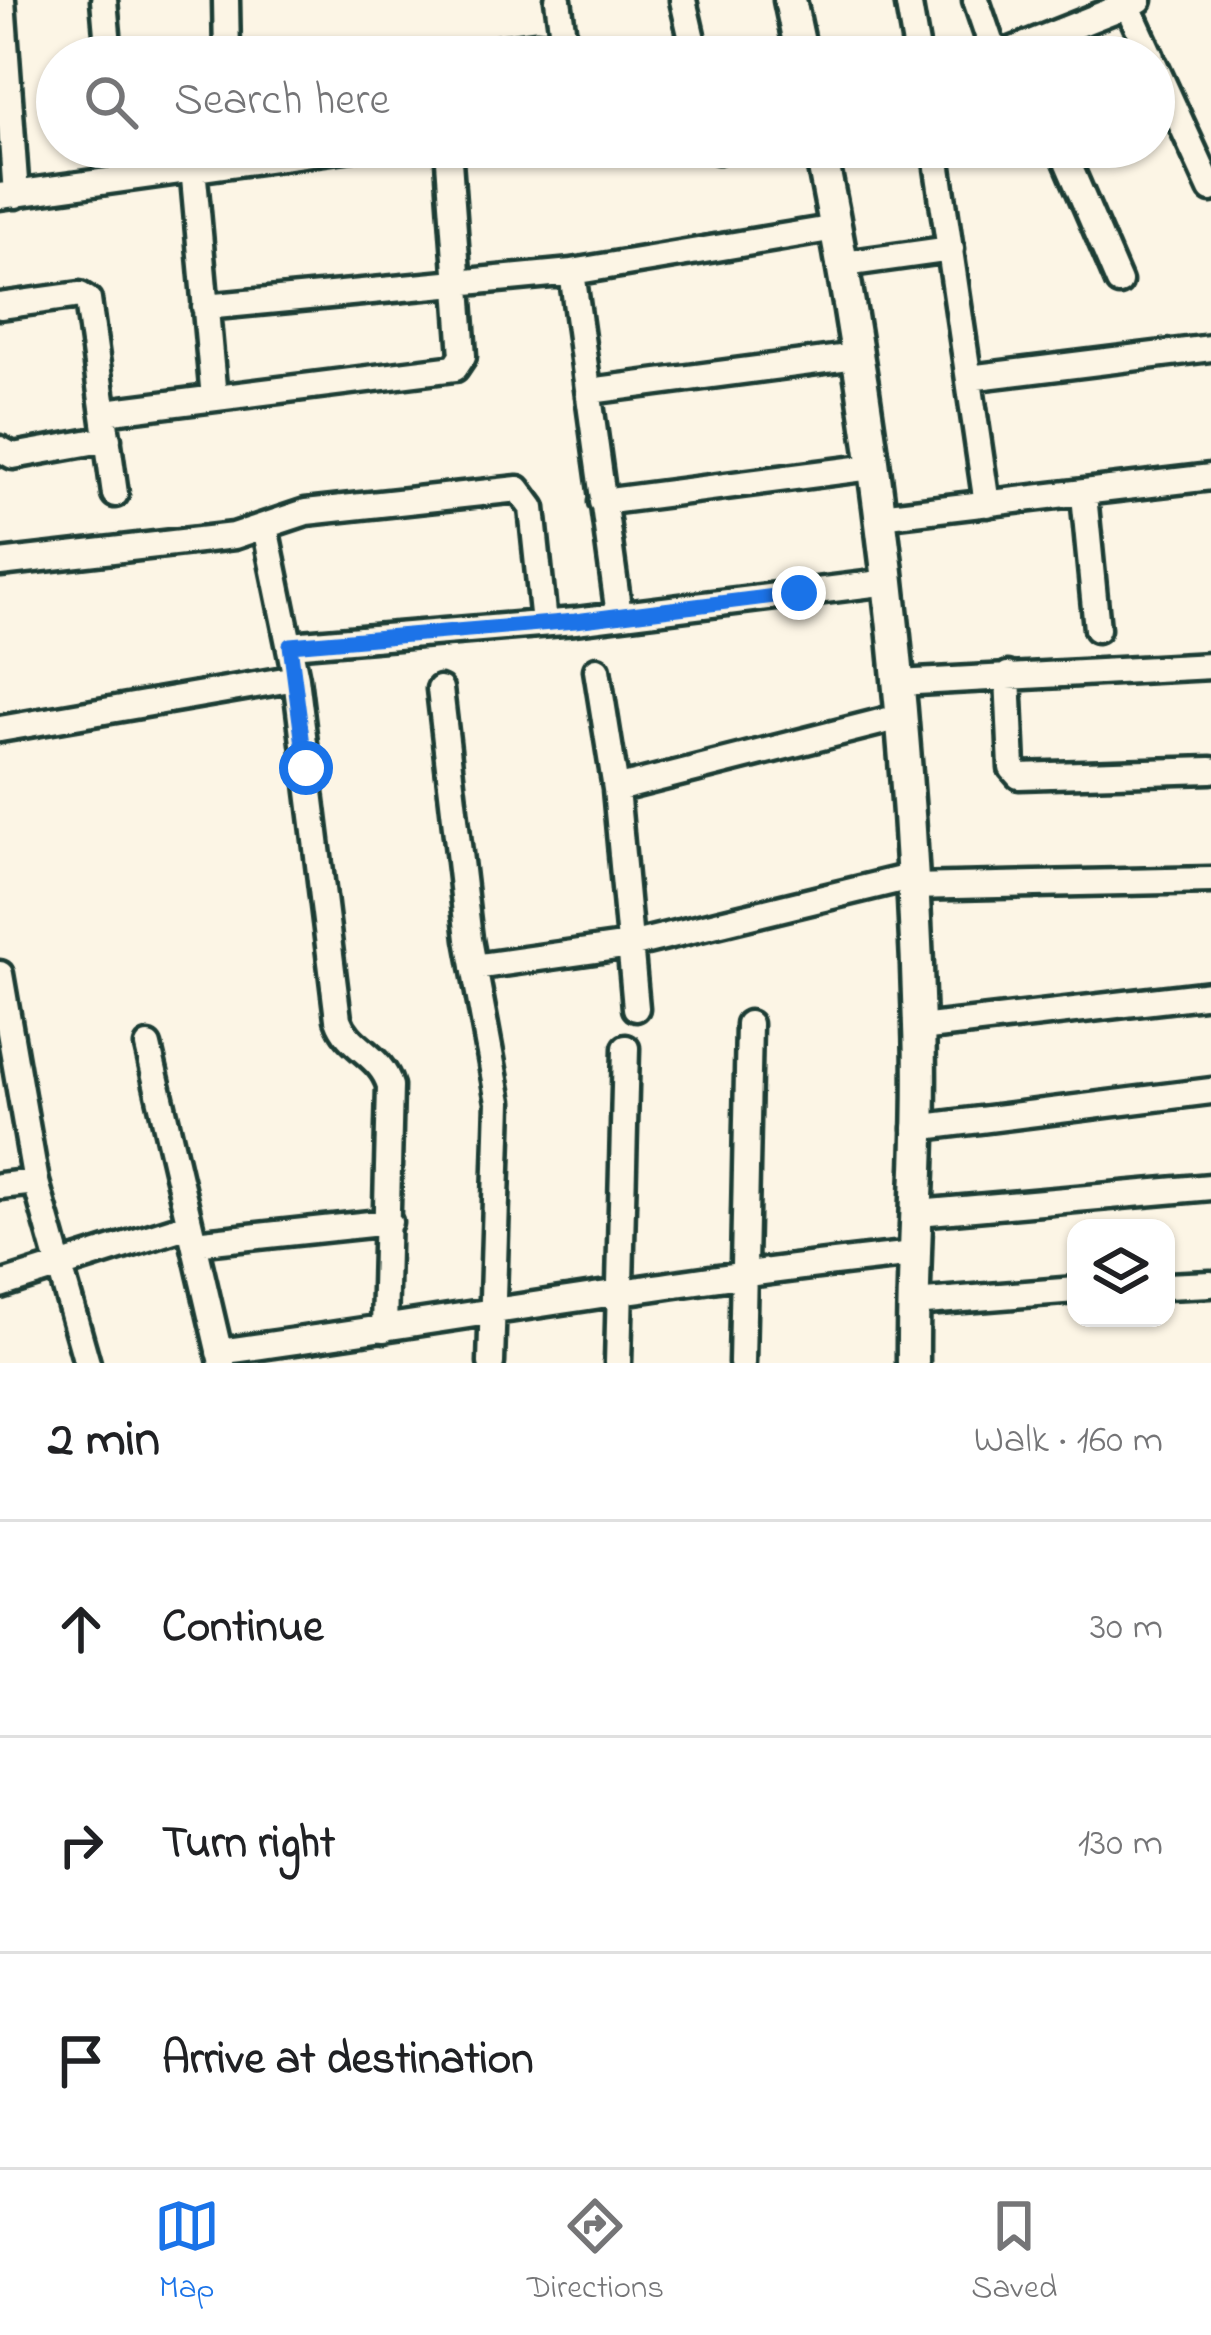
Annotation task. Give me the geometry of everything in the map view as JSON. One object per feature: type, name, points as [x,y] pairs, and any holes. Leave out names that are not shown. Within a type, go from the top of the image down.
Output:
[{"type":"street","points":[[2,0],[8,195],[185,168]]},
{"type":"street","points":[[104,0],[107,36]]},
{"type":"street","points":[[226,0],[227,36]]},
{"type":"street","points":[[558,0],[563,36]]},
{"type":"street","points":[[683,0],[691,36]]},
{"type":"street","points":[[790,0],[798,36]]},
{"type":"street","points":[[908,0],[914,36]]},
{"type":"street","points":[[976,0],[990,36]]},
{"type":"street","points":[[1059,36],[1131,2],[1144,36]]},
{"type":"street","points":[[1175,109],[1211,189]]},
{"type":"street","points":[[131,168],[132,175]]},
{"type":"street","points":[[193,168],[214,398]]},
{"type":"street","points":[[105,412],[455,368],[463,356],[450,168]]},
{"type":"street","points":[[824,168],[844,263],[889,582],[898,682],[920,1028],[913,1363]]},
{"type":"street","points":[[938,168],[988,504]]},
{"type":"street","points":[[1070,168],[1119,282]]},
{"type":"street","points":[[205,307],[572,272],[836,228]]},
{"type":"street","points":[[844,263],[951,249]]},
{"type":"street","points":[[572,272],[619,615]]},
{"type":"street","points":[[0,306],[86,297],[115,494]]},
{"type":"street","points":[[969,378],[1211,349]]},
{"type":"street","points":[[590,391],[856,356]]},
{"type":"street","points":[[0,448],[13,456],[108,440]]},
{"type":"street","points":[[602,502],[872,467]]},
{"type":"street","points":[[880,516],[1211,477]]},
{"type":"street","points":[[0,563],[234,536],[306,512],[518,489],[532,508],[544,623]]},
{"type":"street","points":[[1084,495],[1097,628]]},
{"type":"street","points":[[265,527],[296,678],[338,1018],[349,1040],[377,1059],[390,1086],[384,1329]]},
{"type":"street","points":[[290,645],[544,623],[889,582]]},
{"type":"street","points":[[898,682],[1211,666]]},
{"type":"street","points":[[597,670],[616,789],[636,1008]]},
{"type":"street","points":[[1008,676],[1012,769],[1019,776],[1211,770]]},
{"type":"street","points":[[0,729],[296,678]]},
{"type":"street","points":[[440,689],[473,968],[499,1102],[491,1363]]},
{"type":"street","points":[[616,789],[900,718]]},
{"type":"street","points":[[473,968],[630,945],[910,882],[1211,880]]},
{"type":"street","points":[[0,974],[36,1182],[56,1268],[87,1363]]},
{"type":"street","points":[[920,1028],[1211,994]]},
{"type":"street","points":[[742,1363],[749,1024]]},
{"type":"street","points":[[148,1046],[220,1358],[619,1296],[745,1271],[915,1254]]},
{"type":"street","points":[[618,1363],[626,1048]]},
{"type":"street","points":[[916,1128],[1211,1091]]},
{"type":"street","points":[[0,1186],[36,1182]]},
{"type":"street","points":[[918,1214],[1211,1186]]},
{"type":"street","points":[[0,1286],[192,1234],[389,1222]]},
{"type":"street","points":[[1175,1286],[1211,1284]]},
{"type":"street","points":[[913,1303],[1067,1291]]},
{"type":"route","points":[[306,768],[290,645],[575,621],[799,593]]}]
